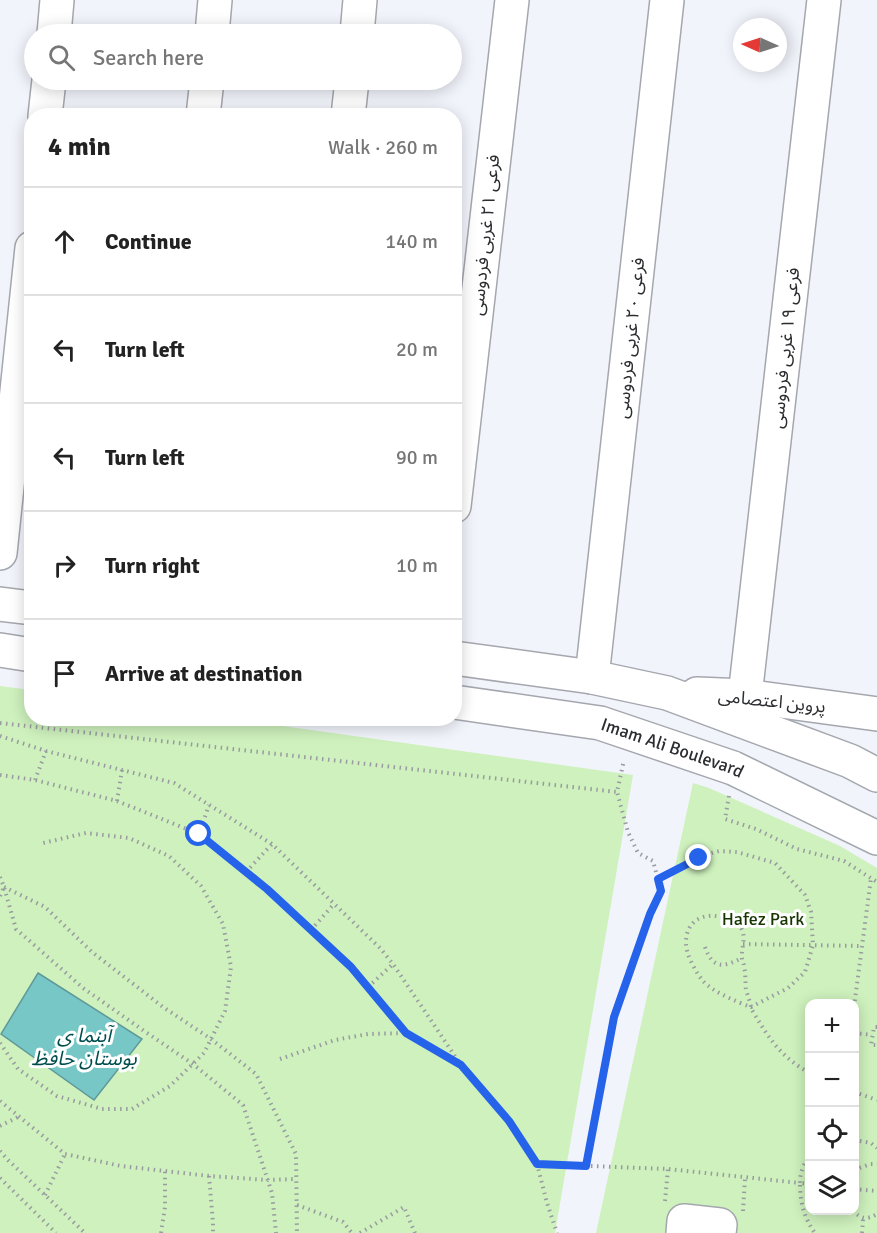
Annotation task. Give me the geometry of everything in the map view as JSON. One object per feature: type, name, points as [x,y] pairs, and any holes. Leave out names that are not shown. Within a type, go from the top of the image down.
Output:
[{"type":"street","points":[[55,24],[57,0]]},
{"type":"street","points":[[213,24],[216,0]]},
{"type":"street","points":[[358,24],[360,0]]},
{"type":"street","name":"فرعی ۲۱ غربی فردوسی","points":[[462,436],[512,0]]},
{"type":"street","name":"فرعی ۲۰ غربی فردوسی","points":[[592,677],[667,0]]},
{"type":"street","name":"فرعی ۱۹ غربی فردوسی","points":[[746,696],[824,0]]},
{"type":"street","points":[[46,108],[48,90]]},
{"type":"street","points":[[204,108],[206,90]]},
{"type":"street","points":[[349,108],[351,90]]},
{"type":"street","points":[[0,553],[24,324]]},
{"type":"street","points":[[0,604],[24,607]]},
{"type":"street","points":[[0,650],[24,654]]},
{"type":"street","points":[[462,659],[592,677],[667,693],[850,761],[877,775]]},
{"type":"street","name":"پروین اعتصامی","points":[[667,693],[746,696],[877,714]]},
{"type":"street","name":"Imam Ali Boulevard","points":[[462,703],[600,723],[631,733],[733,768],[877,838]]},
{"type":"street","points":[[683,1233],[684,1221],[720,1225],[719,1233]]},
{"type":"path","points":[[0,723],[24,726]]},
{"type":"path","points":[[27,726],[616,792]]},
{"type":"path","points":[[586,1166],[614,1017],[646,924],[661,891],[653,861],[638,854],[628,832],[616,792],[631,733]]},
{"type":"path","points":[[0,736],[46,751],[174,783],[272,843],[380,948],[461,1065],[509,1121],[537,1164],[557,1233]]},
{"type":"path","points":[[35,780],[46,751]]},
{"type":"path","points":[[733,768],[725,819],[756,829],[797,849],[844,861],[877,882]]},
{"type":"path","points":[[117,801],[122,770]]},
{"type":"path","points":[[0,775],[35,780],[117,801],[199,834],[267,889],[351,967],[406,1033],[461,1065]]},
{"type":"path","points":[[199,834],[209,805]]},
{"type":"path","points":[[0,1043],[18,1069],[57,1096],[102,1108],[132,1109],[170,1086],[204,1053],[225,1011],[231,967],[222,924],[201,886],[169,856],[129,838],[86,833],[43,843]]},
{"type":"path","points":[[246,872],[272,843]]},
{"type":"path","points":[[658,879],[708,854],[719,851],[736,852],[776,863],[805,895],[811,912],[813,945],[805,972],[788,987],[751,1007]]},
{"type":"path","points":[[0,877],[16,929],[83,988],[193,1064],[243,1105],[272,1193],[276,1233]]},
{"type":"path","points":[[856,999],[871,878]]},
{"type":"path","points":[[4,887],[45,907],[92,952],[256,1074],[296,1154],[297,1233]]},
{"type":"path","points":[[0,896],[4,887]]},
{"type":"path","points":[[311,930],[334,904]]},
{"type":"path","points":[[751,1007],[715,992],[702,980],[690,958],[686,944],[687,932],[691,925],[700,918],[708,915],[719,916],[737,922],[742,929],[744,936],[742,958],[751,1007],[777,1049],[793,1064],[805,1070]]},
{"type":"path","points":[[743,944],[862,946]]},
{"type":"path","points":[[705,947],[710,958],[718,965],[729,964],[742,958]]},
{"type":"path","points":[[368,987],[393,964]]},
{"type":"path","points":[[877,1027],[874,1026],[871,1045],[877,1045]]},
{"type":"path","points":[[280,1059],[334,1040],[368,1034],[406,1033]]},
{"type":"path","points":[[859,1033],[872,1035]]},
{"type":"path","points":[[859,1093],[877,1100]]},
{"type":"path","points":[[0,1101],[65,1154],[121,1166],[208,1176],[268,1180],[296,1179]]},
{"type":"path","points":[[0,1126],[18,1117]]},
{"type":"path","points":[[859,1141],[871,1143],[877,1148]]},
{"type":"path","points":[[0,1151],[85,1233]]},
{"type":"path","points":[[45,1195],[65,1154]]},
{"type":"path","points":[[806,1161],[800,1173],[800,1195],[804,1213],[814,1233]]},
{"type":"path","points":[[537,1164],[668,1169],[805,1184]]},
{"type":"path","points":[[859,1168],[877,1164]]},
{"type":"path","points":[[161,1233],[165,1207],[165,1171]]},
{"type":"path","points":[[208,1176],[213,1233]]},
{"type":"path","points":[[0,1178],[56,1233]]},
{"type":"path","points":[[743,1211],[745,1178]]},
{"type":"path","points":[[859,1189],[877,1191]]},
{"type":"path","points":[[297,1205],[343,1222],[351,1233]]},
{"type":"path","points":[[360,1233],[404,1207],[415,1233]]},
{"type":"path","points":[[857,1215],[863,1218],[877,1214]]},
{"type":"path","points":[[862,1233],[863,1218]]},
{"type":"green space","points":[[0,686],[24,689],[24,726],[282,726],[633,775],[555,1233],[0,1233]]},
{"type":"green space","name":"Hafez Park","points":[[693,783],[840,846],[877,868],[877,1233],[596,1233]]},
{"type":"water","name":"آبنما ی بوستان حافظ","points":[[38,973],[142,1039],[94,1100],[1,1034]]},
{"type":"route","points":[[199,834],[267,889],[351,967],[406,1033],[461,1065],[509,1121],[537,1164],[586,1166],[614,1017],[638,946],[661,891],[658,879],[699,858]]}]
